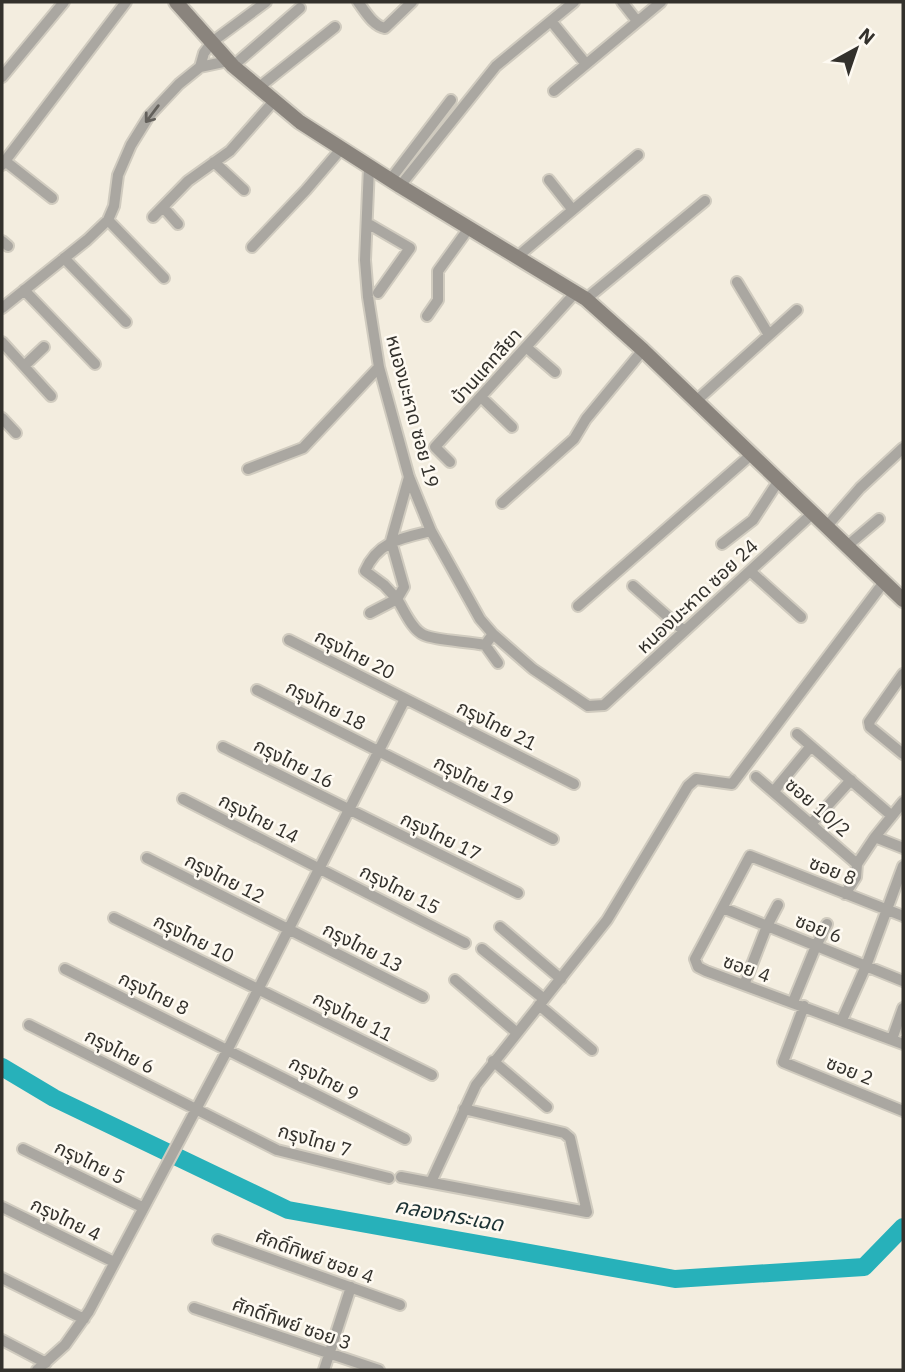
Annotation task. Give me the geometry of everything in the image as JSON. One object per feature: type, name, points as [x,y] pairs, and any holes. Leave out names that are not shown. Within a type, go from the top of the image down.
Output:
[{"type":"street","points":[[2,77],[64,2]]},
{"type":"street","points":[[52,198],[3,163],[126,2]]},
{"type":"street","points":[[176,2],[231,64],[300,122],[369,167],[581,295],[643,350],[903,600]]},
{"type":"street","points":[[2,308],[108,220],[114,206],[118,175],[131,145],[163,100],[200,66],[204,53],[212,43],[266,2]]},
{"type":"street","points":[[358,2],[375,24],[382,28],[412,2]]},
{"type":"street","points":[[395,183],[489,73],[574,2]]},
{"type":"street","points":[[622,2],[637,21]]},
{"type":"street","points":[[554,91],[661,2]]},
{"type":"street","points":[[200,66],[231,64],[300,8]]},
{"type":"street","points":[[551,21],[586,64]]},
{"type":"street","points":[[258,88],[335,27]]},
{"type":"street","points":[[395,183],[451,100]]},
{"type":"street","points":[[153,217],[188,181],[230,150],[274,101]]},
{"type":"street","points":[[251,247],[341,149]]},
{"type":"street","points":[[517,257],[638,155]]},
{"type":"street","points":[[214,162],[244,190]]},
{"type":"street","name":"หนองมะหาด ซอย 19","points":[[369,167],[365,260],[379,367],[409,477],[431,531],[480,620],[493,634],[533,669],[588,706],[604,705]]},
{"type":"street","points":[[549,180],[572,209]]},
{"type":"street","name":"บ้านแคทลียา","points":[[450,462],[435,447],[526,347],[581,295],[705,201]]},
{"type":"street","points":[[163,207],[178,224]]},
{"type":"street","points":[[108,220],[164,278]]},
{"type":"street","points":[[367,223],[410,248],[378,293]]},
{"type":"street","points":[[427,316],[438,300],[439,271],[469,228]]},
{"type":"street","points":[[64,258],[126,322]]},
{"type":"street","points":[[737,282],[769,335]]},
{"type":"street","points":[[24,290],[95,365]]},
{"type":"street","points":[[696,401],[797,310]]},
{"type":"street","points":[[2,342],[51,396]]},
{"type":"street","points":[[24,366],[44,347]]},
{"type":"street","points":[[526,347],[555,372]]},
{"type":"street","points":[[502,503],[574,439],[586,419],[643,350]]},
{"type":"street","points":[[248,469],[303,448],[379,367]]},
{"type":"street","points":[[481,397],[512,427]]},
{"type":"street","points":[[2,418],[16,433]]},
{"type":"street","points":[[827,526],[860,488],[903,448]]},
{"type":"street","points":[[578,606],[752,454]]},
{"type":"street","points":[[370,612],[397,599],[404,587],[391,541],[409,477]]},
{"type":"street","points":[[722,544],[754,520],[779,480]]},
{"type":"street","name":"หนองมะหาด ซอย 24","points":[[604,705],[813,513]]},
{"type":"street","points":[[847,545],[879,519]]},
{"type":"street","points":[[431,531],[391,541],[374,556],[365,570],[397,599],[412,624],[423,635],[485,645],[498,663]]},
{"type":"street","points":[[750,571],[801,617]]},
{"type":"street","points":[[431,1182],[476,1084],[607,920],[688,786],[696,779],[732,784],[884,582]]},
{"type":"street","points":[[633,586],[684,631]]},
{"type":"street","points":[[485,645],[493,634]]},
{"type":"street","name":"กรุงไทย 20","points":[[289,640],[405,699]]},
{"type":"street","points":[[903,674],[869,722],[870,727],[903,754]]},
{"type":"street","name":"กรุงไทย 18","points":[[257,690],[380,752]]},
{"type":"street","points":[[2,1340],[42,1367],[65,1345],[84,1319],[228,1049],[405,699]]},
{"type":"street","name":"กรุงไทย 21","points":[[405,699],[574,784]]},
{"type":"street","points":[[797,734],[892,816]]},
{"type":"street","points":[[774,791],[811,746]]},
{"type":"street","name":"กรุงไทย 16","points":[[223,747],[349,810]]},
{"type":"street","name":"กรุงไทย 19","points":[[380,752],[553,839]]},
{"type":"street","name":"ซอย 10/2","points":[[756,777],[857,864]]},
{"type":"street","points":[[811,824],[851,780]]},
{"type":"street","name":"กรุงไทย 14","points":[[183,799],[319,867]]},
{"type":"street","points":[[845,894],[856,877],[857,864],[874,837],[903,802]]},
{"type":"street","name":"กรุงไทย 17","points":[[349,810],[518,893]]},
{"type":"street","points":[[874,837],[903,848]]},
{"type":"street","name":"ซอย 8","points":[[750,856],[903,916]]},
{"type":"street","name":"ซอย 4","points":[[750,856],[696,954],[696,963],[701,969],[903,1044]]},
{"type":"street","name":"กรุงไทย 12","points":[[147,858],[288,929]]},
{"type":"street","points":[[842,1020],[866,966],[903,866]]},
{"type":"street","name":"กรุงไทย 15","points":[[319,867],[465,943]]},
{"type":"street","points":[[744,985],[778,905]]},
{"type":"street","name":"ซอย 6","points":[[723,908],[903,981]]},
{"type":"street","name":"กรุงไทย 10","points":[[114,918],[258,988]]},
{"type":"street","points":[[793,1002],[827,925]]},
{"type":"street","points":[[500,927],[561,979]]},
{"type":"street","name":"กรุงไทย 13","points":[[288,929],[423,997]]},
{"type":"street","points":[[482,949],[592,1049]]},
{"type":"street","name":"กรุงไทย 8","points":[[65,969],[228,1049]]},
{"type":"street","points":[[455,980],[516,1032]]},
{"type":"street","name":"กรุงไทย 11","points":[[258,988],[432,1075]]},
{"type":"street","name":"ซอย 2","points":[[804,1006],[783,1062],[903,1111]]},
{"type":"street","points":[[892,1039],[903,1008]]},
{"type":"street","name":"กรุงไทย 6","points":[[29,1025],[196,1109]]},
{"type":"street","name":"กรุงไทย 9","points":[[228,1049],[405,1139]]},
{"type":"street","points":[[493,1061],[547,1107]]},
{"type":"street","name":"กรุงไทย 7","points":[[196,1109],[277,1150],[389,1178]]},
{"type":"street","points":[[401,1177],[587,1212],[570,1138],[564,1133],[464,1110]]},
{"type":"street","name":"กรุงไทย 5","points":[[23,1149],[142,1207]]},
{"type":"street","name":"กรุงไทย 4","points":[[2,1207],[114,1262]]},
{"type":"street","name":"ศักดิ์ทิพย์ ซอย 4","points":[[218,1240],[400,1305]]},
{"type":"street","points":[[2,1278],[84,1319]]},
{"type":"street","points":[[324,1370],[351,1287]]},
{"type":"street","name":"ศักดิ์ทิพย์ ซอย 3","points":[[194,1308],[379,1370]]},
{"type":"waterway","name":"คลองกระเฉด","points":[[2,1067],[54,1098],[288,1210],[675,1279],[864,1267],[903,1227]]}]
